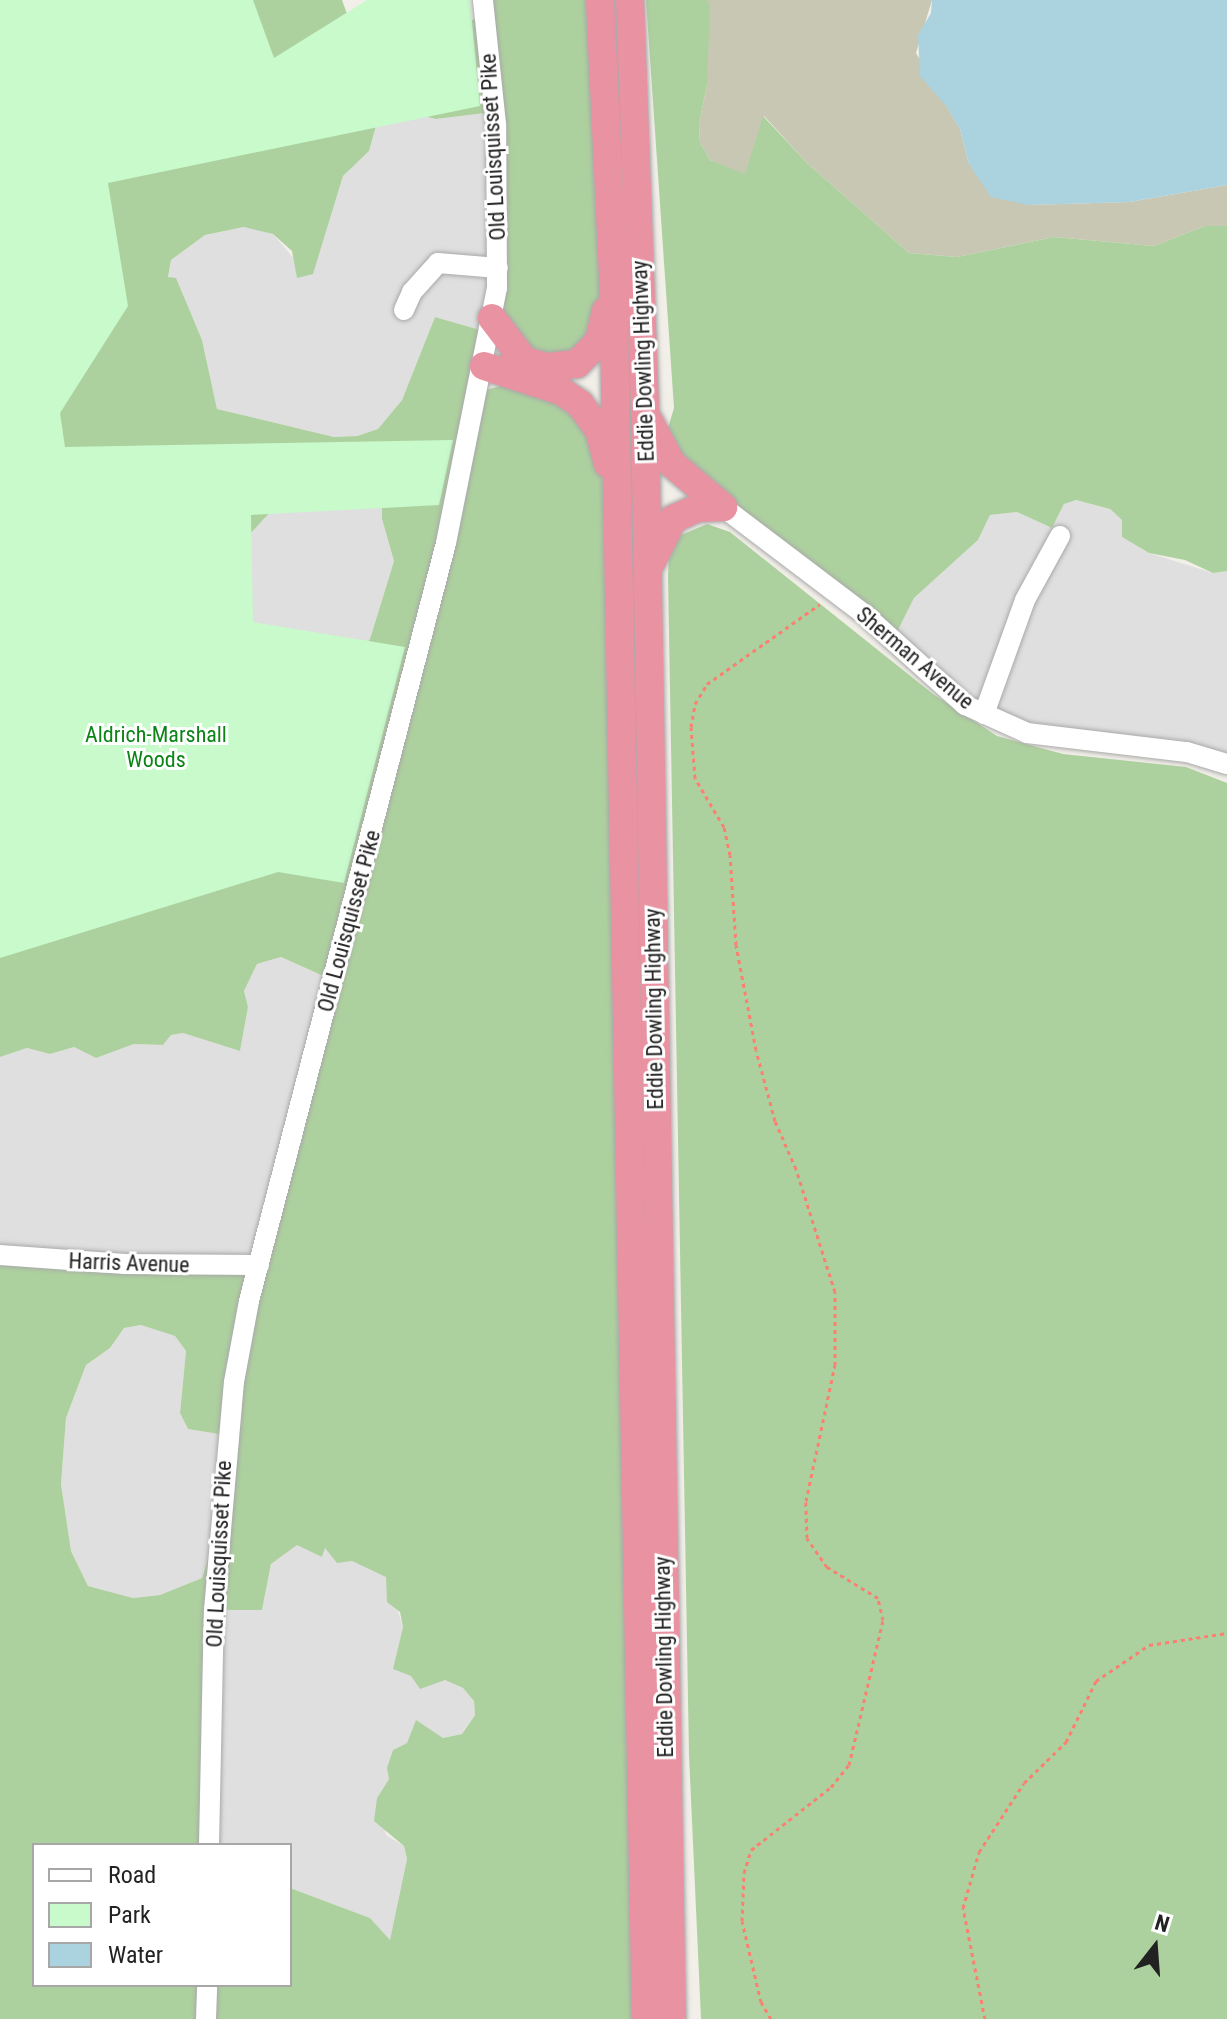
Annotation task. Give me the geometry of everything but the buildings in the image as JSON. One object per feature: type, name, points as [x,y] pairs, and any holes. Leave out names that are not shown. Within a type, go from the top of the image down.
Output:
[{"type":"highway","name":"Eddie Dowling Highway","points":[[600,0],[613,275],[646,2019]]},
{"type":"highway","name":"Eddie Dowling Highway","points":[[630,0],[645,414],[672,2019]]},
{"type":"highway","points":[[486,358],[564,367],[590,355],[599,341],[613,275]]},
{"type":"highway","points":[[492,318],[524,360]]},
{"type":"highway","points":[[486,358],[561,391],[580,404],[599,430],[618,495]]},
{"type":"highway","points":[[645,414],[672,464],[723,507]]},
{"type":"highway","points":[[648,571],[673,519],[698,508],[723,507]]},
{"type":"street","name":"Old Louisquisset Pike","points":[[209,1843],[214,1610],[223,1471],[234,1382],[259,1265],[409,695],[486,358],[492,318],[498,268],[496,124],[483,0]]},
{"type":"street","points":[[404,310],[412,292],[438,263],[498,268]]},
{"type":"street","name":"Sherman Avenue","points":[[723,507],[834,591],[946,691],[984,714],[1027,733],[1187,752],[1227,764]]},
{"type":"street","points":[[984,714],[1025,600],[1060,536]]},
{"type":"street","name":"Harris Avenue","points":[[0,1255],[125,1264],[259,1265]]},
{"type":"street","points":[[206,2019],[207,1987]]},
{"type":"path","points":[[771,2019],[761,2002],[742,1921],[744,1873],[751,1850],[831,1787],[849,1765],[883,1620],[878,1598],[827,1567],[807,1538],[806,1501],[835,1365],[835,1292],[796,1169],[775,1121],[756,1050],[736,945],[730,855],[724,827],[695,778],[691,727],[695,704],[707,684],[834,591]]},
{"type":"path","points":[[985,2019],[963,1908],[979,1852],[1024,1783],[1066,1742],[1096,1681],[1149,1645],[1227,1633]]},
{"type":"shaded area","points":[[707,0],[932,0],[916,53],[960,129],[969,164],[1028,205],[1129,202],[1227,185],[1227,226],[1205,226],[1154,246],[1054,237],[957,257],[909,253],[807,163],[764,116],[745,175],[710,160],[700,142],[699,124],[707,85]]},
{"type":"shaded area","points":[[493,112],[487,332],[435,317],[402,400],[378,429],[357,436],[334,437],[217,409],[202,340],[176,279],[168,277],[171,260],[205,235],[245,227],[273,234],[306,273],[313,273],[343,176],[369,151],[376,126],[414,114],[436,119]]},
{"type":"shaded area","points":[[316,462],[382,481],[382,519],[394,561],[370,639],[351,662],[242,649],[207,581]]},
{"type":"shaded area","points":[[1076,500],[1110,509],[1122,520],[1122,537],[1149,553],[1213,573],[1227,571],[1227,771],[1189,756],[1090,746],[965,700],[892,642],[914,598],[978,540],[990,515],[1017,512],[1052,528],[1064,504]]},
{"type":"shaded area","points":[[281,957],[333,981],[259,1262],[0,1260],[0,1057],[27,1048],[50,1054],[74,1047],[96,1058],[134,1044],[163,1045],[171,1035],[183,1033],[240,1051],[248,1007],[244,991],[257,964]]},
{"type":"shaded area","points":[[142,1325],[175,1336],[186,1351],[180,1413],[188,1429],[226,1435],[212,1547],[202,1578],[160,1595],[133,1598],[88,1586],[71,1551],[61,1484],[66,1418],[86,1365],[110,1348],[124,1328]]},
{"type":"shaded area","points":[[297,1544],[322,1557],[325,1548],[387,1577],[403,1627],[394,1669],[445,1680],[463,1688],[474,1701],[475,1714],[462,1734],[443,1738],[416,1721],[407,1743],[393,1750],[389,1779],[377,1798],[386,1835],[404,1846],[407,1859],[390,1941],[370,1918],[292,1889],[292,1843],[208,1843],[216,1610],[262,1610],[271,1564]]},
{"type":"green space","points":[[0,0],[342,0],[352,28],[428,28],[482,18],[481,0],[599,0],[602,324],[571,366],[489,339],[482,391],[515,382],[572,413],[595,440],[611,506],[641,2019],[0,2019],[0,1260],[250,1264],[332,980],[281,957],[257,964],[244,991],[248,1007],[240,1051],[183,1033],[171,1035],[163,1045],[134,1044],[96,1058],[74,1047],[50,1054],[27,1048],[0,1057]],"holes":[[[493,112],[487,332],[435,317],[402,400],[378,429],[357,436],[334,437],[217,409],[202,340],[176,278],[168,277],[171,260],[205,235],[244,227],[273,234],[292,251],[297,278],[313,274],[343,176],[369,151],[376,126],[414,114],[436,119]],[[316,462],[382,481],[382,519],[394,561],[370,639],[351,662],[208,627],[207,581]],[[141,1325],[175,1336],[186,1351],[180,1413],[188,1429],[225,1435],[212,1547],[202,1578],[160,1595],[133,1598],[88,1586],[71,1551],[61,1484],[66,1418],[86,1365],[110,1348],[124,1328]],[[297,1545],[322,1557],[325,1548],[337,1563],[352,1561],[386,1577],[387,1602],[400,1612],[403,1627],[393,1669],[411,1676],[420,1689],[445,1680],[463,1688],[474,1701],[475,1715],[462,1734],[443,1738],[416,1720],[407,1743],[393,1750],[387,1768],[389,1779],[377,1798],[374,1821],[404,1846],[407,1859],[390,1940],[370,1918],[292,1889],[292,1987],[32,1987],[32,1843],[208,1843],[216,1610],[262,1610],[271,1564]]]},
{"type":"green space","name":"Aldrich-Marshall Woods","points":[[0,0],[253,0],[274,58],[367,0],[470,0],[480,106],[108,183],[128,306],[60,413],[65,447],[453,440],[439,505],[251,515],[253,622],[405,647],[344,883],[278,872],[0,958]]},
{"type":"green space","points":[[646,0],[707,0],[710,6],[707,85],[699,124],[700,142],[710,160],[745,174],[763,116],[807,163],[909,253],[957,257],[1054,237],[1154,246],[1205,226],[1227,226],[1227,571],[1213,573],[1185,560],[1149,553],[1122,537],[1122,520],[1110,509],[1076,500],[1064,504],[1052,528],[1017,512],[990,515],[978,540],[914,598],[892,642],[661,451],[674,408]]},
{"type":"green space","points":[[707,524],[730,532],[933,694],[997,736],[1063,754],[1186,767],[1227,783],[1227,2019],[701,2019],[689,1755],[668,577],[669,551],[681,535]]},
{"type":"water","points":[[932,0],[1227,0],[1227,185],[1129,202],[1028,205],[991,197],[969,164],[960,129],[947,107],[920,76],[918,35],[931,13]]}]
